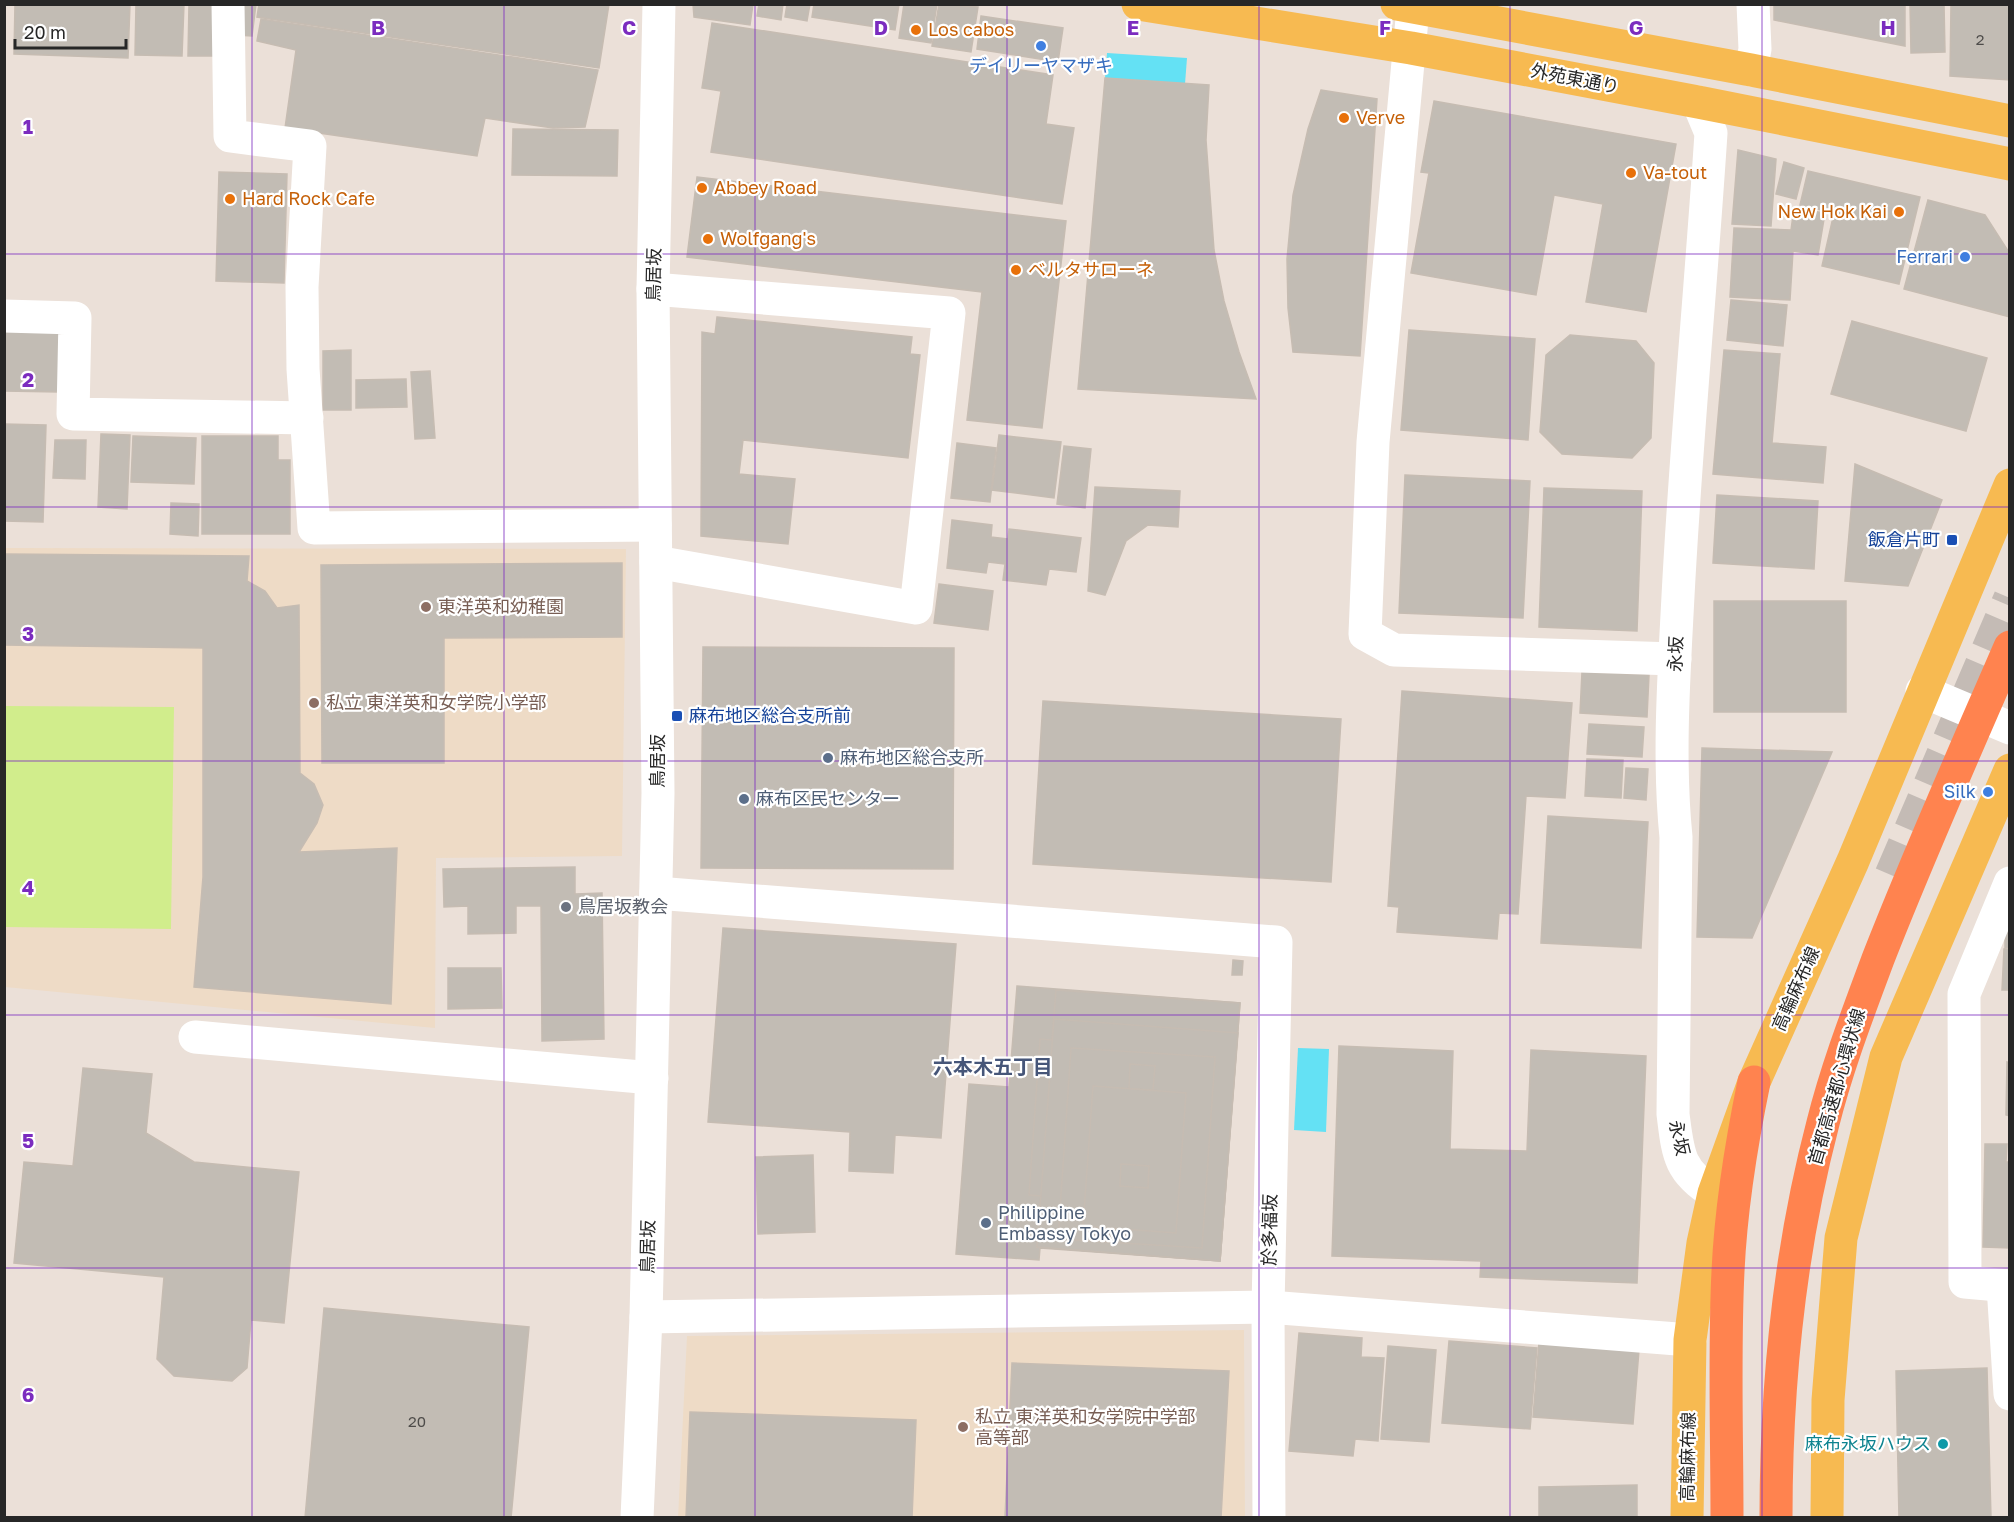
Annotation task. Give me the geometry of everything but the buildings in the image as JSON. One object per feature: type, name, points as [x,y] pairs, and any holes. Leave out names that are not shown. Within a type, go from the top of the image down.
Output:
[{"type":"highway","name":"首都高速都心環状線","points":[[1776,1518],[1776,1463],[1781,1373],[1803,1213],[1822,1124],[1846,1042],[1907,884],[2010,647]]},
{"type":"highway","name":"首都高速都心環状線","points":[[1755,1518],[1742,1464],[1763,1376],[1772,1299],[1787,1209],[1806,1121],[1828,1043],[1891,875]]},
{"type":"highway","points":[[1727,1518],[1742,1464],[1728,1272],[1733,1204],[1741,1145],[1754,1082]]},
{"type":"main road","name":"外苑東通り","points":[[1138,4],[1211,11],[1698,102],[2010,164]]},
{"type":"main road","points":[[1405,6],[1509,15],[1751,70],[2010,121]]},
{"type":"main road","name":"高輪麻布線","points":[[1687,1518],[1690,1340],[1703,1243],[1714,1193],[1754,1082],[1852,861],[2010,485]]},
{"type":"main road","points":[[1827,1518],[1828,1400],[1841,1238],[1886,1057],[2010,770]]},
{"type":"street","points":[[228,4],[230,136],[310,146],[302,287],[303,369],[314,528],[655,525]]},
{"type":"street","name":"鳥居坂","points":[[637,1518],[646,1317],[658,793],[653,290],[659,4]]},
{"type":"street","points":[[1751,70],[1755,49],[1753,4]]},
{"type":"street","points":[[1405,6],[1411,48],[1373,442],[1365,634],[1394,650],[1675,659]]},
{"type":"street","name":"永坂","points":[[1698,102],[1711,133],[1685,474],[1675,659],[1673,1114],[1678,1154],[1695,1182],[1714,1193]]},
{"type":"street","points":[[653,290],[949,313],[916,608],[656,562]]},
{"type":"street","points":[[4,316],[75,318],[73,414],[307,418]]},
{"type":"street","points":[[1922,691],[2010,728]]},
{"type":"street","points":[[2010,883],[1964,994],[1965,1282],[2006,1286],[2010,1394]]},
{"type":"street","name":"於多福坂","points":[[656,893],[1276,942],[1268,1307],[1269,1518]]},
{"type":"street","points":[[195,1037],[652,1078]]},
{"type":"street","points":[[646,1317],[1268,1307],[1690,1340]]},
{"type":"shaded area","name":"私立 東洋英和女学院小学部","points":[[4,548],[626,549],[622,856],[436,858],[435,1028],[5,987]]},
{"type":"shaded area","name":"私立 東洋英和女学院中学部 高等部","points":[[1244,1330],[1245,1517],[678,1518],[687,1336]]},
{"type":"green space","points":[[5,706],[174,707],[171,929],[5,927]]},
{"type":"water","points":[[1107,53],[1187,58],[1185,84],[1105,78]]},
{"type":"water","points":[[1298,1048],[1329,1049],[1326,1132],[1294,1130]]},
{"type":"tunnel","points":[[1891,875],[2010,598]]},
{"type":"place","name":"Los cabos","points":[[916,30]]},
{"type":"place","name":"デイリーヤマザキ","points":[[1041,46]]},
{"type":"place","name":"Verve","points":[[1344,118]]},
{"type":"place","name":"Va-tout","points":[[1631,173]]},
{"type":"place","name":"Abbey Road","points":[[702,188]]},
{"type":"place","name":"Hard Rock Cafe","points":[[230,199]]},
{"type":"place","name":"New Hok Kai","points":[[1899,212]]},
{"type":"place","name":"Wolfgang's","points":[[708,239]]},
{"type":"place","name":"Ferrari","points":[[1965,257]]},
{"type":"place","name":"ベルタサローネ","points":[[1016,270]]},
{"type":"place","name":"飯倉片町","points":[[1952,540]]},
{"type":"place","name":"東洋英和幼稚園","points":[[426,607]]},
{"type":"place","name":"私立 東洋英和女学院小学部","points":[[314,703]]},
{"type":"place","name":"麻布地区総合支所前","points":[[677,716]]},
{"type":"place","name":"麻布地区総合支所","points":[[828,758]]},
{"type":"place","name":"Silk","points":[[1988,792]]},
{"type":"place","name":"麻布区民センター","points":[[744,799]]},
{"type":"place","name":"鳥居坂教会","points":[[566,907]]},
{"type":"place","name":"Philippine Embassy Tokyo","points":[[986,1223]]},
{"type":"place","name":"私立 東洋英和女学院中学部 高等部","points":[[963,1427]]},
{"type":"place","name":"麻布永坂ハウス","points":[[1943,1444]]},
{"type":"district","name":"六本木五丁目","points":[[993,1067]]}]
